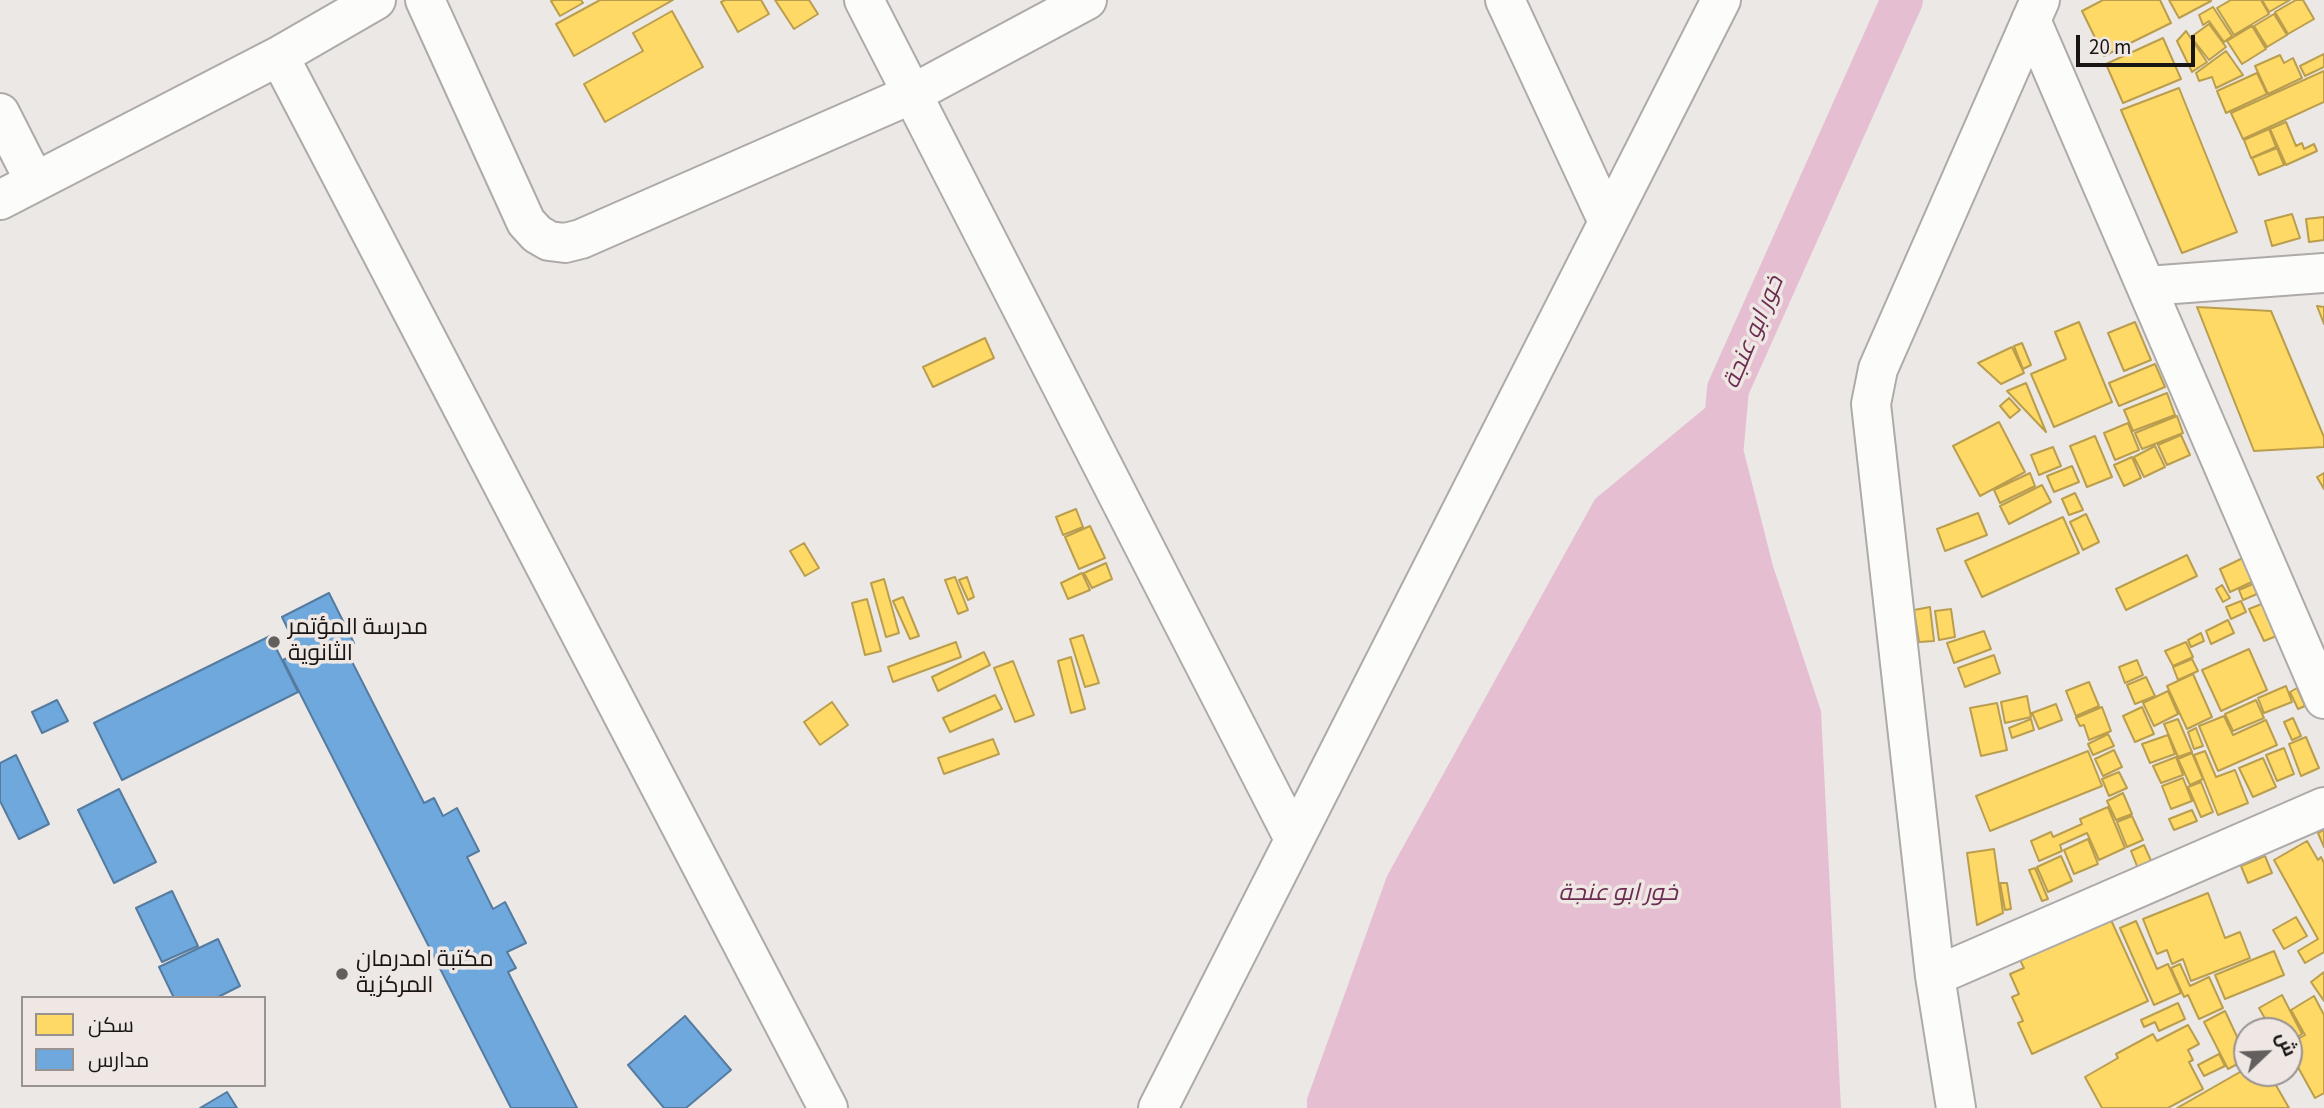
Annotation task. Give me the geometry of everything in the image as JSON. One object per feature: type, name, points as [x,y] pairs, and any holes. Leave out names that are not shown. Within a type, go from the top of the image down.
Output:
[{"type":"street","points":[[0,200],[279,56],[376,0]]},
{"type":"street","points":[[425,0],[526,222],[537,234],[549,241],[565,243],[581,239],[912,94],[1087,0]]},
{"type":"street","points":[[864,0],[1294,839]]},
{"type":"street","points":[[1505,0],[1608,222]]},
{"type":"street","points":[[1157,1108],[1721,0]]},
{"type":"street","points":[[2036,10],[2147,286],[2324,699]]},
{"type":"street","points":[[1956,1108],[1935,976],[1871,404],[1878,369],[2036,10]]},
{"type":"street","points":[[279,56],[828,1108]]},
{"type":"street","points":[[0,113],[35,183]]},
{"type":"street","points":[[2147,286],[2324,273]]},
{"type":"street","points":[[1935,976],[2324,807]]},
{"type":"water","name":"خور ابو عنجة","points":[[1728,389],[1773,566],[1821,711],[1841,1108],[1307,1108],[1307,1099],[1387,876],[1595,499]]},
{"type":"building: سكن","points":[[581,0],[583,3],[560,16],[551,1]]},
{"type":"building: سكن","points":[[600,0],[673,0],[574,56],[556,24]]},
{"type":"building: سكن","points":[[761,0],[769,14],[738,32],[721,2]]},
{"type":"building: سكن","points":[[775,0],[809,0],[818,14],[794,29]]},
{"type":"building: سكن","points":[[2103,0],[2160,0],[2171,23],[2104,56],[2082,11]]},
{"type":"building: سكن","points":[[2169,0],[2211,0],[2211,1],[2179,18]]},
{"type":"building: سكن","points":[[2231,0],[2261,0],[2269,14],[2234,35],[2217,8]]},
{"type":"building: سكن","points":[[2262,0],[2290,0],[2269,12]]},
{"type":"building: سكن","points":[[2296,0],[2303,0],[2314,19],[2288,34],[2275,12]]},
{"type":"building: سكن","points":[[2213,7],[2232,36],[2224,42],[2209,21],[2203,25],[2199,15]]},
{"type":"building: سكن","points":[[672,11],[703,67],[605,122],[584,84],[643,51],[633,33]]},
{"type":"building: سكن","points":[[2274,14],[2287,35],[2267,47],[2254,26]]},
{"type":"building: سكن","points":[[2209,24],[2226,47],[2209,60],[2191,37]]},
{"type":"building: سكن","points":[[2252,26],[2266,49],[2242,64],[2227,41]]},
{"type":"building: سكن","points":[[2186,31],[2207,62],[2192,72],[2177,41]]},
{"type":"building: سكن","points":[[2163,38],[2181,79],[2123,103],[2106,64]]},
{"type":"building: سكن","points":[[2226,51],[2243,75],[2216,88],[2212,77],[2199,81],[2196,73]]},
{"type":"building: سكن","points":[[2324,54],[2324,67],[2305,76],[2300,66]]},
{"type":"building: سكن","points":[[2280,55],[2284,63],[2293,58],[2302,78],[2268,94],[2255,66]]},
{"type":"building: سكن","points":[[2324,71],[2324,102],[2243,139],[2231,113]]},
{"type":"building: سكن","points":[[2257,73],[2267,94],[2226,113],[2217,91]]},
{"type":"building: سكن","points":[[2179,88],[2237,232],[2182,253],[2121,110]]},
{"type":"building: سكن","points":[[2286,122],[2296,146],[2302,143],[2304,149],[2314,144],[2317,151],[2286,165],[2270,129]]},
{"type":"building: سكن","points":[[2269,129],[2276,147],[2251,158],[2244,140]]},
{"type":"building: سكن","points":[[2277,148],[2284,165],[2259,175],[2252,158]]},
{"type":"building: سكن","points":[[2292,214],[2300,238],[2272,246],[2265,221]]},
{"type":"building: سكن","points":[[2324,217],[2324,240],[2309,242],[2306,219]]},
{"type":"building: سكن","points":[[2317,306],[2324,307],[2324,324]]},
{"type":"building: سكن","points":[[2197,307],[2271,311],[2324,437],[2324,447],[2254,451]]},
{"type":"building: سكن","points":[[2079,322],[2112,402],[2054,427],[2031,374],[2066,359],[2055,332]]},
{"type":"building: سكن","points":[[2135,322],[2151,360],[2124,371],[2108,333]]},
{"type":"building: سكن","points":[[985,338],[994,358],[933,387],[923,367]]},
{"type":"building: سكن","points":[[2022,343],[2031,365],[2023,369],[2014,346]]},
{"type":"building: سكن","points":[[2012,347],[2024,373],[2001,384],[1978,363]]},
{"type":"building: سكن","points":[[2155,364],[2165,387],[2119,406],[2109,383]]},
{"type":"building: سكن","points":[[2026,383],[2046,432],[2007,391]]},
{"type":"building: سكن","points":[[2167,393],[2175,415],[2133,431],[2124,410]]},
{"type":"building: سكن","points":[[2009,398],[2020,410],[2010,418],[2000,406]]},
{"type":"building: سكن","points":[[2177,416],[2183,433],[2142,449],[2135,433]]},
{"type":"building: سكن","points":[[1999,422],[2025,472],[1980,496],[1953,446]]},
{"type":"building: سكن","points":[[2128,423],[2139,450],[2115,460],[2104,433]]},
{"type":"building: سكن","points":[[2181,435],[2190,455],[2167,465],[2158,445]]},
{"type":"building: سكن","points":[[2095,436],[2112,477],[2087,487],[2070,446]]},
{"type":"building: سكن","points":[[2155,446],[2165,467],[2144,477],[2134,457]]},
{"type":"building: سكن","points":[[2053,447],[2061,466],[2039,475],[2031,455]]},
{"type":"building: سكن","points":[[2132,457],[2141,478],[2124,486],[2114,465]]},
{"type":"building: سكن","points":[[2072,466],[2079,482],[2054,492],[2047,476]]},
{"type":"building: سكن","points":[[2030,473],[2035,486],[2000,503],[1994,490]]},
{"type":"building: سكن","points":[[2324,473],[2324,489],[2317,477]]},
{"type":"building: سكن","points":[[2042,485],[2051,502],[2009,524],[2000,506]]},
{"type":"building: سكن","points":[[2075,493],[2083,510],[2069,515],[2062,499]]},
{"type":"building: سكن","points":[[1076,509],[1083,527],[1063,535],[1056,517]]},
{"type":"building: سكن","points":[[1978,513],[1987,535],[1945,551],[1937,529]]},
{"type":"building: سكن","points":[[2086,514],[2099,542],[2083,550],[2070,522]]},
{"type":"building: سكن","points":[[2063,517],[2079,553],[1982,597],[1965,561]]},
{"type":"building: سكن","points":[[1090,526],[1105,558],[1079,569],[1065,537]]},
{"type":"building: سكن","points":[[804,543],[819,568],[805,576],[790,551]]},
{"type":"building: سكن","points":[[2187,555],[2197,576],[2126,610],[2116,589]]},
{"type":"building: سكن","points":[[2245,557],[2256,580],[2230,592],[2220,569]]},
{"type":"building: سكن","points":[[1106,563],[1112,579],[1092,588],[1084,573]]},
{"type":"building: سكن","points":[[1082,573],[1090,590],[1068,599],[1061,583]]},
{"type":"building: سكن","points":[[955,577],[968,610],[958,614],[945,580]]},
{"type":"building: سكن","points":[[967,577],[974,597],[968,600],[959,580]]},
{"type":"building: سكن","points":[[884,579],[899,633],[886,637],[871,583]]},
{"type":"building: سكن","points":[[2253,584],[2257,594],[2243,600],[2239,590]]},
{"type":"building: سكن","points":[[2222,585],[2230,598],[2223,602],[2216,589]]},
{"type":"building: سكن","points":[[903,597],[919,636],[910,639],[893,601]]},
{"type":"building: سكن","points":[[867,599],[881,651],[865,655],[852,603]]},
{"type":"building: سكن","points":[[2241,601],[2246,612],[2231,619],[2226,607]]},
{"type":"building: سكن","points":[[2269,601],[2284,633],[2264,641],[2249,609]]},
{"type":"building: سكن","points":[[1930,607],[1934,641],[1919,642],[1914,610]]},
{"type":"building: سكن","points":[[1951,609],[1955,637],[1939,640],[1935,611]]},
{"type":"building: سكن","points":[[2228,620],[2234,633],[2211,644],[2206,631]]},
{"type":"building: سكن","points":[[1984,631],[1991,649],[1954,663],[1947,643]]},
{"type":"building: سكن","points":[[2201,633],[2204,641],[2191,647],[2188,640]]},
{"type":"building: سكن","points":[[1083,635],[1099,683],[1085,687],[1070,639]]},
{"type":"building: سكن","points":[[956,642],[961,657],[893,682],[888,667]]},
{"type":"building: سكن","points":[[2186,642],[2193,657],[2173,666],[2165,651]]},
{"type":"building: سكن","points":[[2249,649],[2267,690],[2221,711],[2202,670]]},
{"type":"building: سكن","points":[[984,652],[990,665],[938,691],[932,677]]},
{"type":"building: سكن","points":[[1994,655],[2000,673],[1965,687],[1958,668]]},
{"type":"building: سكن","points":[[1071,657],[1085,709],[1071,713],[1058,661]]},
{"type":"building: سكن","points":[[2192,659],[2198,671],[2178,680],[2173,667]]},
{"type":"building: سكن","points":[[2137,660],[2143,675],[2125,683],[2119,667]]},
{"type":"building: سكن","points":[[1013,661],[1034,715],[1015,722],[994,668]]},
{"type":"building: سكن","points":[[2193,674],[2212,717],[2187,729],[2167,686]]},
{"type":"building: سكن","points":[[2146,677],[2155,696],[2135,704],[2127,685]]},
{"type":"building: سكن","points":[[2089,682],[2099,706],[2076,716],[2066,691]]},
{"type":"building: سكن","points":[[2286,686],[2292,702],[2264,713],[2258,698]]},
{"type":"building: سكن","points":[[2297,688],[2305,706],[2298,709],[2290,692]]},
{"type":"building: سكن","points":[[2168,691],[2178,714],[2154,726],[2143,703]]},
{"type":"building: سكن","points":[[995,695],[1002,709],[950,732],[943,718]]},
{"type":"building: سكن","points":[[2027,696],[2031,717],[2005,723],[2001,702]]},
{"type":"building: سكن","points":[[2256,700],[2264,718],[2233,731],[2225,714]]},
{"type":"building: سكن","points":[[832,702],[848,725],[820,745],[804,722]]},
{"type":"building: سكن","points":[[1997,703],[2007,750],[1981,756],[1970,708]]},
{"type":"building: سكن","points":[[2056,704],[2062,720],[2039,729],[2032,713]]},
{"type":"building: سكن","points":[[2102,707],[2111,731],[2089,740],[2084,725],[2080,726],[2076,718]]},
{"type":"building: سكن","points":[[2142,707],[2154,734],[2135,742],[2123,716]]},
{"type":"building: سكن","points":[[2224,716],[2233,735],[2266,720],[2277,745],[2218,771],[2199,726]]},
{"type":"building: سكن","points":[[2293,718],[2301,736],[2292,740],[2284,722]]},
{"type":"building: سكن","points":[[2031,719],[2034,730],[2012,738],[2009,728]]},
{"type":"building: سكن","points":[[2178,719],[2192,752],[2178,757],[2164,724]]},
{"type":"building: سكن","points":[[2196,728],[2203,746],[2194,749],[2188,732]]},
{"type":"building: سكن","points":[[2108,734],[2114,746],[2093,755],[2088,744]]},
{"type":"building: سكن","points":[[2168,735],[2175,754],[2150,763],[2142,744]]},
{"type":"building: سكن","points":[[2306,737],[2319,768],[2301,776],[2289,744]]},
{"type":"building: سكن","points":[[993,739],[999,754],[944,774],[938,758]]},
{"type":"building: سكن","points":[[2284,748],[2294,774],[2277,781],[2266,755]]},
{"type":"building: سكن","points":[[2114,750],[2122,767],[2103,776],[2095,759]]},
{"type":"building: سكن","points":[[2088,751],[2102,786],[1990,831],[1976,796]]},
{"type":"building: سكن","points":[[2205,751],[2216,777],[2235,770],[2248,803],[2218,815],[2194,755]]},
{"type":"building: سكن","points":[[2192,753],[2203,779],[2190,785],[2178,759]]},
{"type":"building: سكن","points":[[2176,757],[2183,775],[2161,783],[2153,766]]},
{"type":"building: سكن","points":[[2263,758],[2276,787],[2253,797],[2239,768]]},
{"type":"building: سكن","points":[[2119,772],[2127,788],[2109,796],[2102,779]]},
{"type":"building: سكن","points":[[2183,778],[2192,801],[2171,809],[2162,786]]},
{"type":"building: سكن","points":[[2201,782],[2213,812],[2201,817],[2188,787]]},
{"type":"building: سكن","points":[[2123,793],[2132,814],[2116,820],[2107,801]]},
{"type":"building: سكن","points":[[2108,807],[2125,848],[2099,860],[2087,833],[2060,845],[2062,851],[2039,861],[2031,841],[2051,832],[2053,837],[2082,824],[2080,819]]},
{"type":"building: سكن","points":[[2192,810],[2197,821],[2174,830],[2169,819]]},
{"type":"building: سكن","points":[[2132,816],[2143,840],[2127,847],[2117,822]]},
{"type":"building: سكن","points":[[2324,830],[2324,847],[2318,833]]},
{"type":"building: سكن","points":[[2088,839],[2098,864],[2074,874],[2064,850]]},
{"type":"building: سكن","points":[[2307,841],[2318,860],[2321,857],[2324,863],[2324,952],[2305,963],[2298,951],[2318,939],[2274,860]]},
{"type":"building: سكن","points":[[2144,845],[2153,865],[2139,871],[2131,851]]},
{"type":"building: سكن","points":[[1994,849],[2003,913],[1977,925],[1967,853]]},
{"type":"building: سكن","points":[[2061,856],[2072,881],[2048,892],[2037,867]]},
{"type":"building: سكن","points":[[2265,856],[2272,873],[2248,883],[2241,866]]},
{"type":"building: سكن","points":[[2035,868],[2048,899],[2042,901],[2029,870]]},
{"type":"building: سكن","points":[[2000,883],[2007,883],[2011,909],[2005,910]]},
{"type":"building: سكن","points":[[2208,893],[2225,938],[2240,932],[2250,958],[2191,981],[2183,959],[2172,964],[2167,950],[2157,954],[2143,919]]},
{"type":"building: سكن","points":[[2296,917],[2307,936],[2284,949],[2273,930]]},
{"type":"building: سكن","points":[[2111,920],[2148,1001],[2032,1054],[2018,1023],[2023,1021],[2012,997],[2019,994],[2010,974],[2024,968],[2020,960]]},
{"type":"building: سكن","points":[[2136,921],[2157,969],[2168,964],[2181,993],[2154,1005],[2120,928]]},
{"type":"building: سكن","points":[[2274,951],[2284,975],[2225,999],[2215,975]]},
{"type":"building: سكن","points":[[2180,964],[2190,986],[2209,977],[2223,1008],[2199,1019],[2188,995],[2184,997],[2171,968]]},
{"type":"building: سكن","points":[[2324,972],[2324,1001],[2311,982]]},
{"type":"building: سكن","points":[[2282,995],[2293,1017],[2264,1017],[2259,1008]]},
{"type":"building: سكن","points":[[2314,996],[2324,1015],[2324,1093],[2315,1098],[2303,1076],[2303,1017],[2295,1017],[2291,1010]]},
{"type":"building: سكن","points":[[2178,1003],[2185,1019],[2159,1031],[2155,1022],[2144,1027],[2141,1020]]},
{"type":"building: سكن","points":[[2225,1011],[2233,1028],[2233,1066],[2228,1069],[2204,1022]]},
{"type":"building: سكن","points":[[2188,1025],[2199,1044],[2188,1050],[2193,1060],[2189,1062],[2203,1089],[2168,1108],[2102,1108],[2085,1077],[2118,1058],[2116,1054],[2153,1034],[2157,1041]]},
{"type":"building: سكن","points":[[2219,1054],[2225,1066],[2204,1076],[2198,1065]]},
{"type":"building: سكن","points":[[2233,1076],[2233,1087],[2277,1087],[2289,1108],[2177,1108]]},
{"type":"building: مدارس","points":[[329,593],[354,643],[345,648],[424,803],[434,798],[443,816],[457,808],[479,851],[467,857],[493,909],[505,902],[526,943],[507,952],[516,968],[508,972],[577,1108],[511,1108],[283,660],[299,652],[282,617]]},
{"type":"building: مدارس","points":[[270,636],[298,692],[122,780],[94,723]]},
{"type":"building: مدارس","points":[[57,700],[68,721],[42,733],[32,712]]},
{"type":"building: مدارس","points":[[16,755],[49,824],[19,839],[0,801],[0,763]]},
{"type":"building: مدارس","points":[[119,789],[156,862],[114,883],[78,810]]},
{"type":"building: مدارس","points":[[172,891],[198,946],[162,962],[136,908]]},
{"type":"building: مدارس","points":[[218,939],[240,986],[220,996],[173,996],[159,967]]},
{"type":"building: مدارس","points":[[685,1016],[731,1070],[686,1108],[664,1108],[628,1065]]},
{"type":"building: مدارس","points":[[227,1092],[237,1108],[200,1108]]},
{"type":"waterway","name":"خور ابو عنجة","points":[[1723,445],[1728,389],[1902,0]]},
{"type":"place","name":"مدرسة المؤتمر الثانوية","points":[[274,642]]},
{"type":"place","name":"مكتبة امدرمان المركزية","points":[[342,974]]}]
